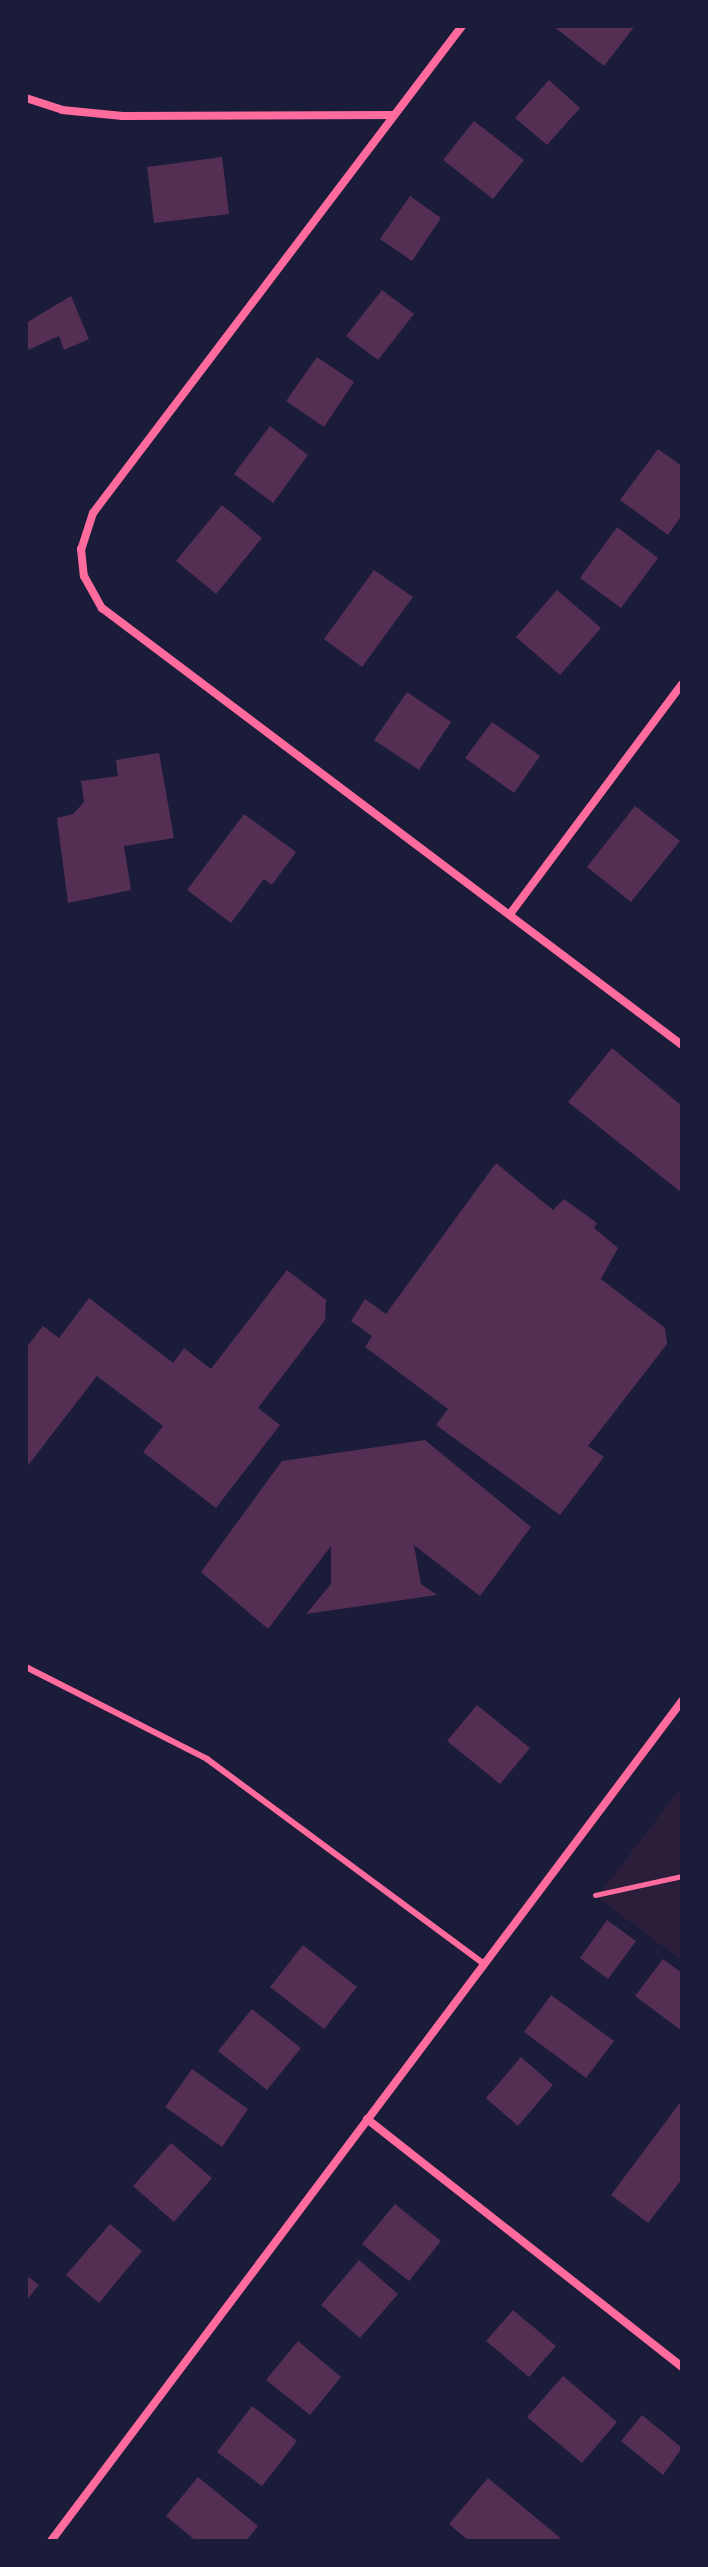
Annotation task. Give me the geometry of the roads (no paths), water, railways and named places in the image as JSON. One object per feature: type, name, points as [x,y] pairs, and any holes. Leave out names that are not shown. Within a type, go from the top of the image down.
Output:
[{"type":"street","points":[[462,26],[93,513],[81,549],[84,576],[102,608],[682,1045]]},
{"type":"street","points":[[26,98],[62,110],[123,116],[394,115]]},
{"type":"street","points":[[510,914],[682,684]]},
{"type":"street","points":[[51,2541],[682,1701]]},
{"type":"street","points":[[367,2119],[682,2367]]},
{"type":"lane","points":[[26,1667],[207,1759],[231,1780],[483,1963]]}]
